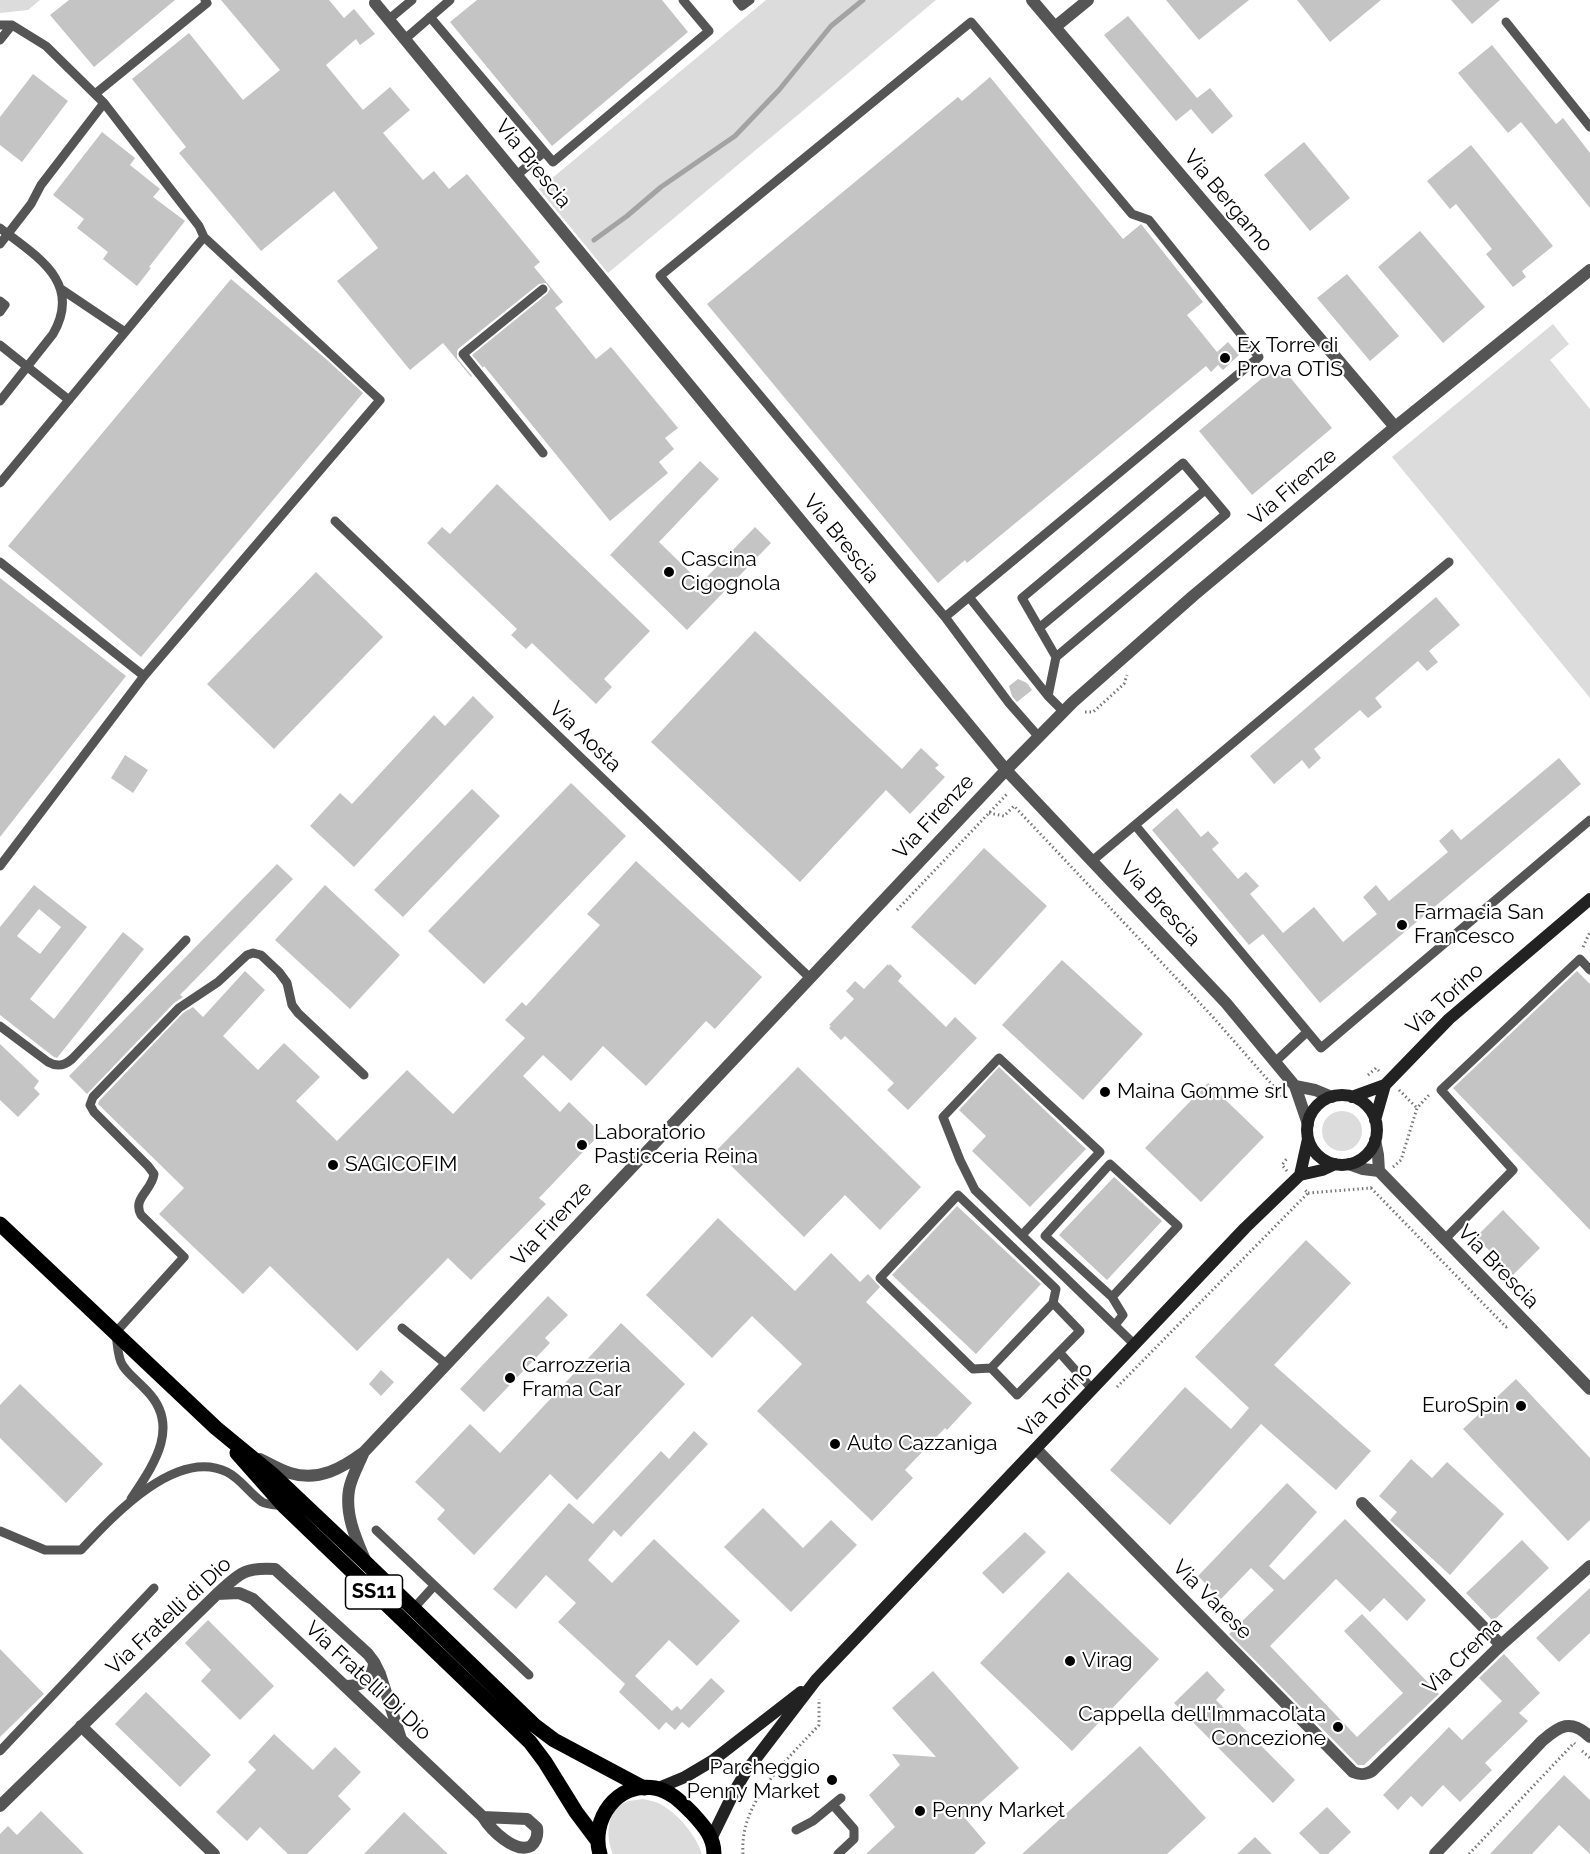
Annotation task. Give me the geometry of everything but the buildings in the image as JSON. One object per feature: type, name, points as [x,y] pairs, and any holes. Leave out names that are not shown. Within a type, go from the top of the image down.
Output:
[{"type":"main road","name":"SS11","points":[[0,1224],[216,1428],[284,1506],[530,1742],[599,1847]]},
{"type":"main road","name":"SS11","points":[[216,1428],[249,1453],[540,1730],[582,1756],[678,1799],[703,1825],[713,1846]]},
{"type":"main road","name":"SS11","points":[[599,1847],[599,1824],[611,1803],[625,1793],[650,1788]]},
{"type":"street","name":"Via Bergamo","points":[[1032,0],[1395,427]]},
{"type":"street","points":[[1054,27],[1088,0]]},
{"type":"street","name":"Via Brescia","points":[[375,3],[1006,770],[1226,1003],[1295,1086],[1308,1124]]},
{"type":"street","name":"Via Firenze","points":[[249,1453],[290,1473],[311,1476],[342,1468],[364,1452],[1063,711],[1193,596],[1395,427],[1590,270]]},
{"type":"street","name":"Via Torino","points":[[1332,1097],[1343,1095],[1352,1097],[1385,1085],[1449,1019],[1590,898]]},
{"type":"street","name":"Via Torino","points":[[1375,1140],[1375,1120],[1385,1085]]},
{"type":"street","points":[[1295,1086],[1315,1090],[1332,1097]]},
{"type":"street","points":[[1332,1097],[1314,1109],[1308,1124],[1308,1139],[1300,1174],[1322,1170],[1335,1164]]},
{"type":"street","points":[[1352,1097],[1367,1106],[1375,1120]]},
{"type":"street","points":[[1308,1139],[1316,1153],[1335,1164],[1356,1162],[1368,1153],[1375,1140]]},
{"type":"street","points":[[1349,1164],[1381,1173],[1375,1140]]},
{"type":"street","name":"Via Brescia","points":[[1381,1173],[1590,1389]]},
{"type":"street","name":"Via Torino","points":[[713,1846],[734,1792],[747,1770],[816,1680],[1245,1228],[1300,1174]]},
{"type":"street","name":"Via Varese","points":[[1036,1449],[1353,1772],[1363,1775]]},
{"type":"street","name":"Via Firenze","points":[[364,1452],[352,1478],[348,1498],[352,1528],[365,1562]]},
{"type":"street","points":[[1362,1503],[1501,1645]]},
{"type":"street","name":"Via Crema","points":[[1363,1775],[1372,1771],[1501,1645],[1590,1566]]},
{"type":"street","name":"Via Fratelli di Dio","points":[[0,1806],[217,1594],[237,1576],[257,1568],[275,1569],[368,1654],[380,1674],[401,1739]]},
{"type":"street","name":"Via Fratelli Di Dio","points":[[217,1594],[234,1593],[253,1599],[483,1817],[501,1839],[516,1850],[535,1849],[538,1832],[527,1819],[483,1817]]},
{"type":"street","name":"Via Fratelli di Dio","points":[[345,1686],[354,1686],[369,1678],[374,1672],[374,1662]]},
{"type":"street","name":"Via Torino","points":[[650,1788],[685,1777],[712,1761],[816,1680]]},
{"type":"street","points":[[81,1726],[214,1854]]},
{"type":"street","points":[[1435,1854],[1556,1729],[1564,1726],[1573,1727],[1580,1729],[1590,1737]]},
{"type":"lane","points":[[95,94],[207,3],[205,0]]},
{"type":"lane","points":[[388,20],[412,0]]},
{"type":"lane","points":[[405,39],[450,0]]},
{"type":"lane","points":[[430,16],[553,162],[709,31],[683,0]]},
{"type":"lane","points":[[737,0],[742,6],[750,0]]},
{"type":"lane","points":[[945,617],[1259,357],[1149,220],[1132,213],[970,22],[660,276],[945,617],[1009,703],[1038,736]]},
{"type":"lane","points":[[1506,22],[1590,127]]},
{"type":"lane","points":[[0,24],[12,25],[46,46],[95,94],[199,226],[204,237],[380,400],[144,676],[0,866]]},
{"type":"lane","points":[[0,40],[12,25]]},
{"type":"lane","points":[[0,244],[4,231],[31,204],[41,185],[104,103]]},
{"type":"lane","points":[[517,176],[544,152]]},
{"type":"lane","points":[[0,401],[58,326],[62,308],[61,290],[53,273],[4,231]]},
{"type":"lane","points":[[0,483],[204,237]]},
{"type":"lane","points":[[543,289],[463,354],[543,453]]},
{"type":"lane","points":[[61,290],[125,332]]},
{"type":"lane","points":[[0,301],[5,305],[0,312]]},
{"type":"lane","points":[[0,345],[69,400]]},
{"type":"lane","points":[[1048,696],[1056,657],[1226,514],[1183,463],[1022,598],[1056,657]]},
{"type":"lane","points":[[1039,628],[1206,490]]},
{"type":"lane","name":"Via Aosta","points":[[335,521],[810,978]]},
{"type":"lane","points":[[0,562],[144,676]]},
{"type":"lane","points":[[1092,861],[1449,562]]},
{"type":"lane","points":[[969,597],[1048,696],[1063,711]]},
{"type":"lane","points":[[1135,825],[1321,1048],[1590,820]]},
{"type":"lane","points":[[0,1026],[48,1062],[53,1065],[64,1065],[186,940]]},
{"type":"lane","points":[[0,1531],[45,1550],[81,1550],[131,1499],[152,1467],[162,1442],[161,1418],[152,1396],[121,1363],[116,1332],[184,1257],[144,1219],[139,1211],[140,1199],[152,1184],[154,1174],[94,1112],[90,1105],[95,1094],[179,1008],[218,982],[243,958],[253,953],[261,955],[284,977],[292,1005],[298,1013],[364,1075]]},
{"type":"lane","points":[[1444,1240],[1514,1170],[1441,1090],[1580,959],[1590,970]]},
{"type":"lane","points":[[1275,1062],[1308,1032]]},
{"type":"lane","points":[[1022,1235],[1100,1152],[999,1058],[943,1117],[960,1160],[975,1190],[1136,1345]]},
{"type":"lane","points":[[1112,1297],[1178,1226],[1110,1164],[1045,1236],[1112,1297],[1123,1315],[1114,1325]]},
{"type":"lane","points":[[958,1195],[1056,1289],[1053,1303],[991,1368],[973,1370],[880,1278],[958,1195]]},
{"type":"lane","points":[[991,1368],[1017,1395],[1060,1353],[1080,1331],[1053,1303]]},
{"type":"lane","points":[[402,1328],[446,1364]]},
{"type":"lane","points":[[1060,1353],[1093,1390]]},
{"type":"lane","points":[[131,1499],[175,1473],[194,1468],[216,1468],[237,1478],[263,1503],[284,1506]]},
{"type":"lane","points":[[375,1530],[529,1675]]},
{"type":"lane","points":[[413,1609],[434,1586]]},
{"type":"lane","points":[[0,1751],[154,1588]]},
{"type":"lane","points":[[796,1830],[813,1821],[837,1801],[854,1829],[854,1839],[838,1854]]},
{"type":"path","points":[[1371,1188],[1381,1173]]},
{"type":"path","points":[[1308,1193],[1371,1188]]},
{"type":"path","points":[[1371,1188],[1506,1327],[1518,1315]]},
{"type":"path","points":[[1469,1854],[1574,1743],[1590,1758]]},
{"type":"shaded area","points":[[0,0],[40,0],[28,10],[0,13]]},
{"type":"shaded area","points":[[766,0],[936,0],[608,273],[539,189]]},
{"type":"shaded area","points":[[1553,324],[1569,344],[1550,360],[1590,409],[1590,698],[1392,457]]},
{"type":"shaded area","points":[[1342,1111],[1356,1117],[1362,1131],[1356,1145],[1342,1151],[1328,1145],[1322,1131],[1328,1117]]},
{"type":"shaded area","points":[[643,1799],[658,1803],[679,1818],[695,1839],[702,1854],[613,1854],[608,1831],[612,1816],[621,1805]]},
{"type":"waterway","points":[[594,240],[661,187],[735,136],[779,90],[831,26],[863,0]]},
{"type":"place","name":"Ex Torre di Prova OTIS","points":[[1225,358]]},
{"type":"place","name":"Cascina Cigognola","points":[[669,572]]},
{"type":"place","name":"Farmacia San Francesco","points":[[1402,925]]},
{"type":"place","name":"Maina Gomme srl","points":[[1105,1092]]},
{"type":"place","name":"Laboratorio Pasticceria Reina","points":[[582,1145]]},
{"type":"place","name":"SAGICOFIM","points":[[333,1165]]},
{"type":"place","name":"Carrozzeria Frama Car","points":[[510,1378]]},
{"type":"place","name":"EuroSpin","points":[[1521,1406]]},
{"type":"place","name":"Auto Cazzaniga","points":[[835,1444]]},
{"type":"place","name":"Virag","points":[[1070,1661]]},
{"type":"place","name":"Cappella dell'Immacolata Concezione","points":[[1338,1727]]},
{"type":"place","name":"Parcheggio Penny Market","points":[[832,1780]]},
{"type":"place","name":"Penny Market","points":[[920,1811]]}]
